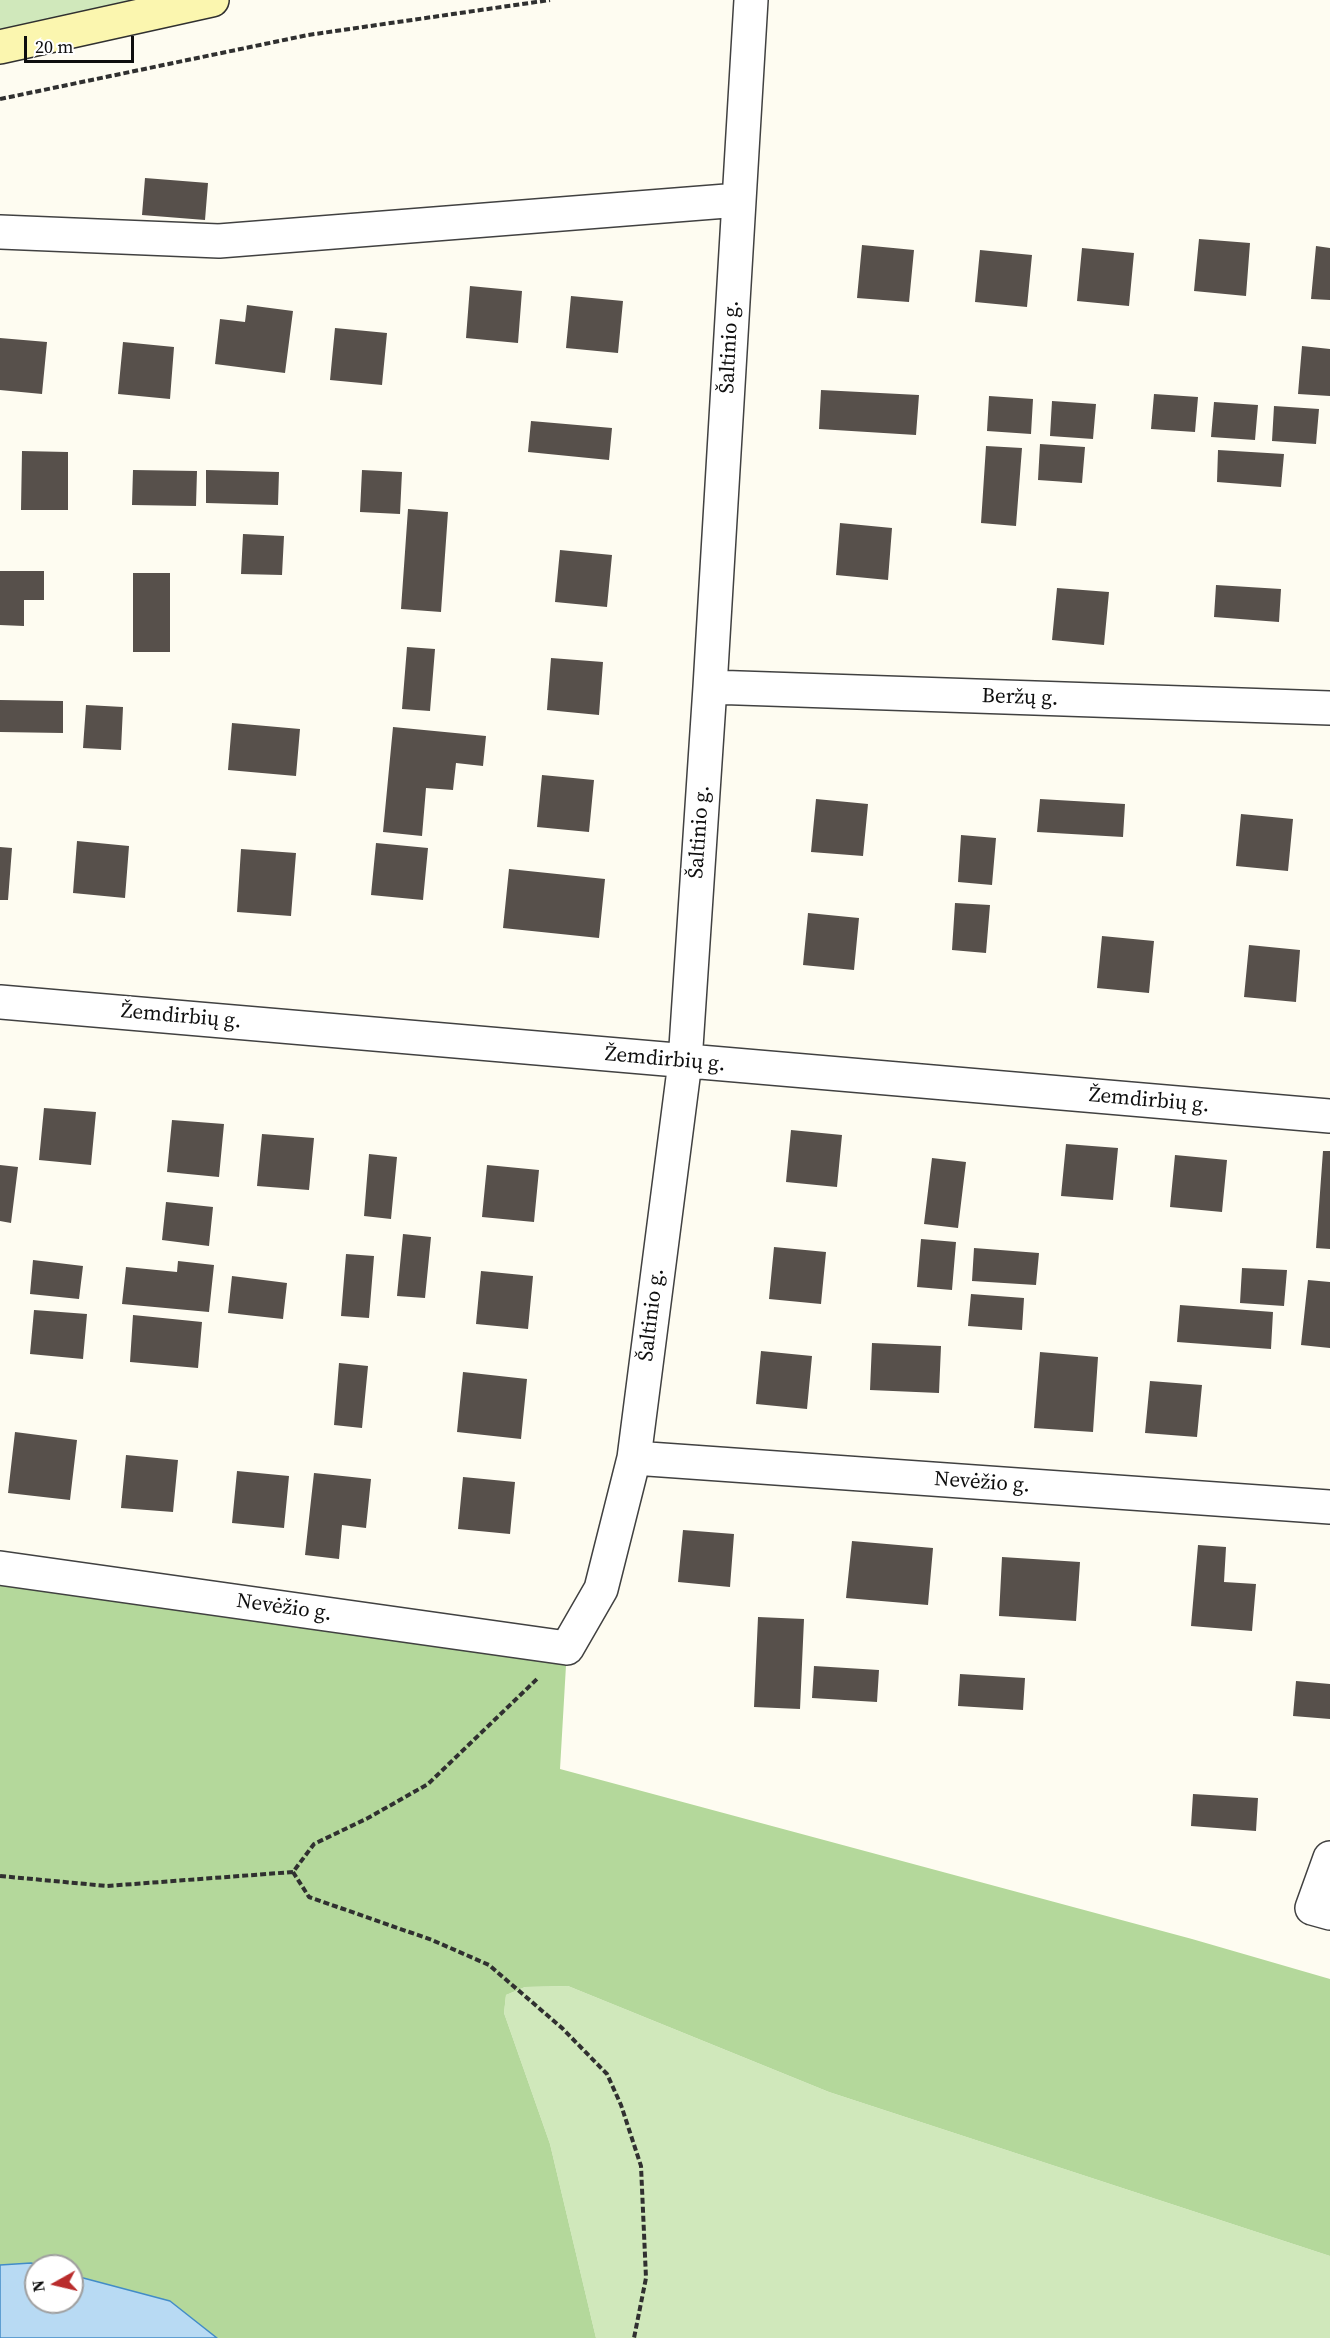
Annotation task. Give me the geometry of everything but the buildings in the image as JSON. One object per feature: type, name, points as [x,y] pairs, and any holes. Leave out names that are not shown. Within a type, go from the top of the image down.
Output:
[{"type":"street","points":[[0,47],[212,0]]},
{"type":"street","name":"Šaltinio g.","points":[[567,1648],[601,1589],[634,1458],[685,1062],[751,0]]},
{"type":"street","points":[[0,232],[219,241],[739,200]]},
{"type":"street","name":"Beržų g.","points":[[710,687],[1330,708]]},
{"type":"street","name":"Žemdirbių g.","points":[[0,1002],[1330,1116]]},
{"type":"street","name":"Nevėžio g.","points":[[634,1458],[1330,1507]]},
{"type":"street","name":"Nevėžio g.","points":[[0,1569],[567,1648]]},
{"type":"street","points":[[1330,1858],[1312,1908],[1330,1913]]},
{"type":"path","points":[[0,99],[308,35],[550,0]]},
{"type":"path","points":[[0,1876],[107,1886],[293,1872],[314,1844],[368,1818],[428,1784],[490,1726],[567,1648]]},
{"type":"path","points":[[293,1872],[309,1897],[432,1940],[489,1965],[562,2028],[607,2074],[621,2105],[640,2166],[646,2278],[634,2338]]},
{"type":"green space","points":[[0,0],[212,0],[0,47]]},
{"type":"green space","points":[[0,1568],[567,1648],[560,1769],[1192,1939],[1330,1979],[1330,2256],[829,2092],[568,1986],[525,1987],[506,1995],[504,2013],[550,2144],[596,2338],[217,2338],[169,2301],[84,2278],[84,2254],[24,2254],[24,2265],[0,2265]]},
{"type":"green space","points":[[568,1986],[829,2092],[1330,2256],[1330,2338],[596,2338],[550,2144],[504,2013],[506,1995],[525,1987]]},
{"type":"water","points":[[24,2263],[24,2314],[84,2314],[84,2278],[170,2301],[217,2338],[0,2338],[0,2265]]}]
